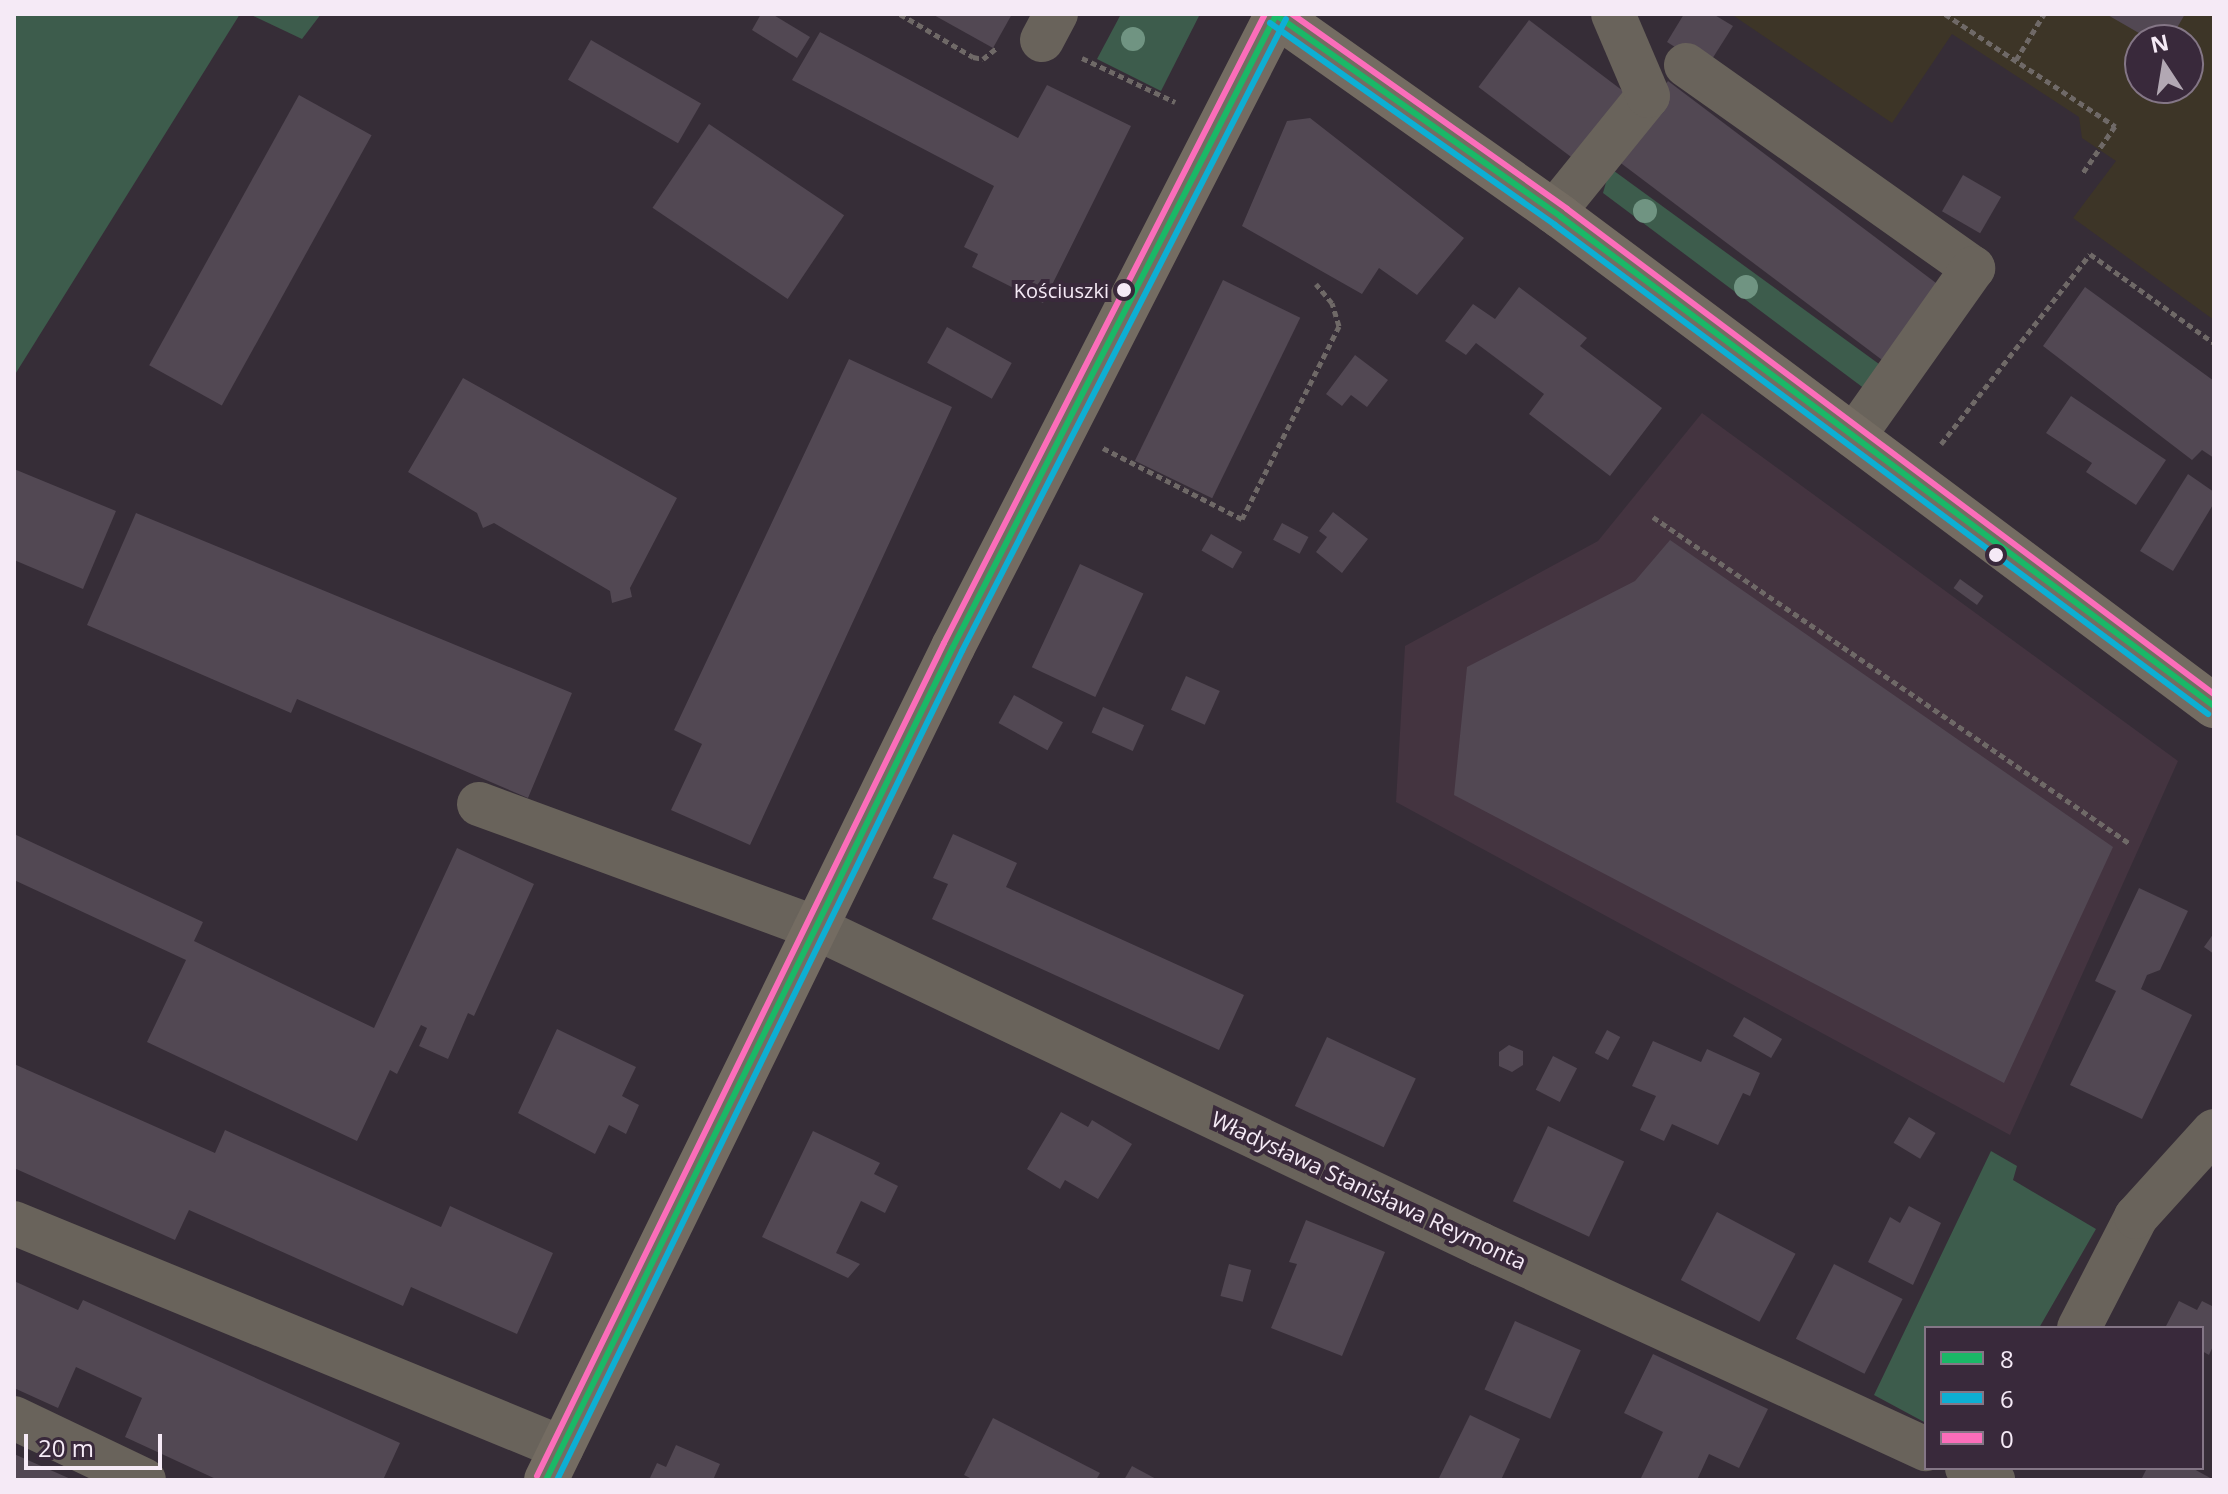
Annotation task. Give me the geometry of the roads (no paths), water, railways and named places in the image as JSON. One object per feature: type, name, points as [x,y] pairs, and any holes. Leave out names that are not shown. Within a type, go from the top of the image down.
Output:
[{"type":"main road","points":[[554,1464],[814,927],[1277,14],[1554,212],[2214,706]]},
{"type":"street","points":[[1554,212],[1648,96],[1613,14]]},
{"type":"street","points":[[1686,65],[1973,268],[1854,436]]},
{"type":"street","name":"Władysława Stanisława Reymonta","points":[[479,804],[814,927],[1480,1244],[1924,1448]]},
{"type":"street","points":[[2080,1326],[2136,1217],[2214,1131]]},
{"type":"street","points":[[14,1223],[554,1464]]},
{"type":"street","points":[[14,1418],[144,1480]]},
{"type":"street","points":[[1971,1470],[1993,1480]]},
{"type":"place","name":"Kościuszki","points":[[1124,290]]}]
